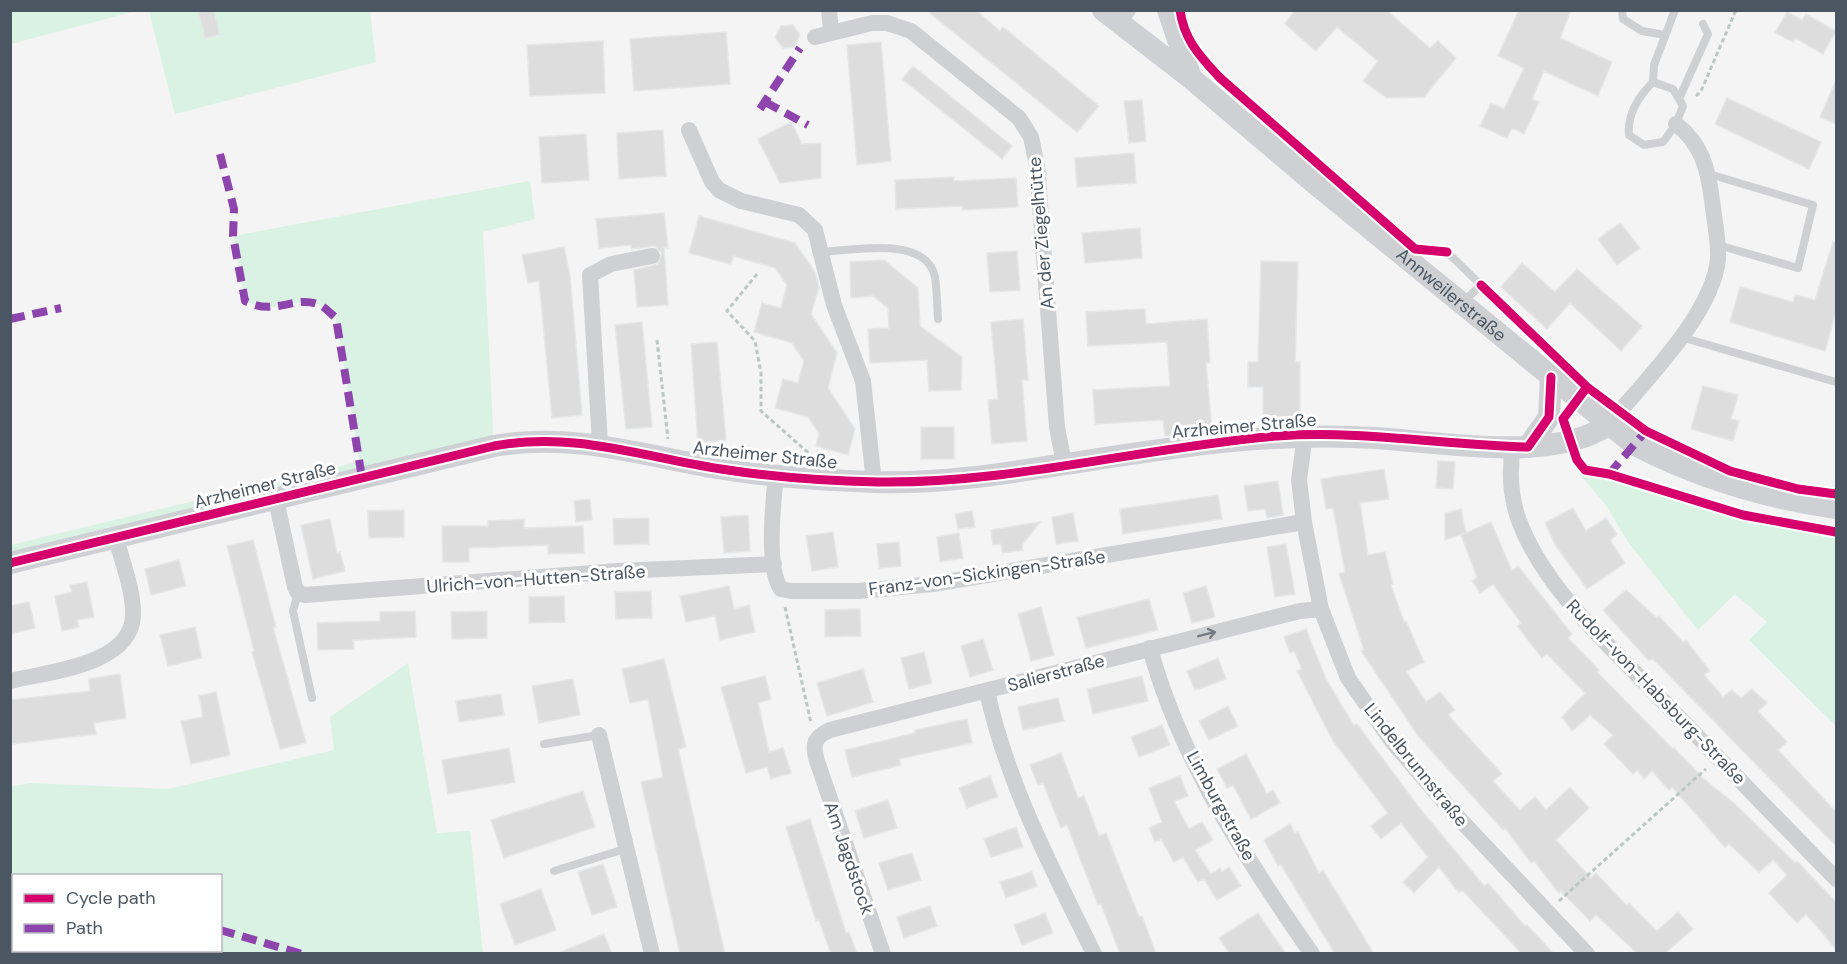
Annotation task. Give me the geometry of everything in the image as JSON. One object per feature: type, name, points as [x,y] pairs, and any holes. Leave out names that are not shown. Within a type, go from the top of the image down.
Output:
[{"type":"street","name":"An der Ziegelhütte","points":[[829,10],[823,34],[872,23],[887,24],[910,31],[1025,124],[1036,152],[1057,427],[1064,464]]},
{"type":"street","points":[[1168,10],[1192,79]]},
{"type":"street","name":"Annweilerstraße","points":[[1116,14],[1462,304],[1635,445],[1692,473],[1759,493],[1836,508]]},
{"type":"street","points":[[1608,425],[1681,337],[1708,294],[1714,277],[1718,245],[1709,174],[1693,139],[1677,124]]},
{"type":"street","points":[[689,130],[712,182],[719,190],[741,201],[798,215],[816,230],[834,304],[863,381],[874,482]]},
{"type":"street","points":[[600,444],[590,275],[611,264],[652,256]]},
{"type":"street","points":[[1521,447],[1549,417],[1551,377]]},
{"type":"street","name":"Arzheimer Straße","points":[[10,563],[514,442],[554,440],[600,444],[689,463],[776,476],[874,482],[921,482],[994,476],[1191,445],[1305,435],[1521,447],[1572,443],[1608,425]]},
{"type":"street","name":"Lindelbrunnstraße","points":[[1305,435],[1299,480],[1304,522],[1321,609],[1348,678],[1384,732],[1452,812],[1587,954]]},
{"type":"street","name":"Rudolf-von-Habsburg-Straße","points":[[1521,447],[1510,485],[1518,519],[1530,544],[1560,590],[1598,634],[1836,879]]},
{"type":"street","points":[[776,476],[774,564],[777,582],[781,589]]},
{"type":"street","points":[[276,500],[298,593]]},
{"type":"street","name":"Franz-von-Sickingen-Straße","points":[[781,589],[859,591],[933,584],[1304,522]]},
{"type":"street","points":[[10,681],[103,656],[123,643],[129,634],[133,614],[116,538]]},
{"type":"street","name":"Ulrich-von-Hutten-Straße","points":[[298,593],[315,596],[579,574],[774,564]]},
{"type":"street","name":"Salierstraße","points":[[814,740],[830,730],[1300,611],[1321,609]]},
{"type":"street","name":"Limburgstraße","points":[[1150,648],[1169,703],[1207,786],[1250,860],[1312,954]]},
{"type":"street","points":[[987,691],[999,739],[1026,811],[1094,954]]},
{"type":"street","points":[[599,735],[652,954]]},
{"type":"street","name":"Am Jagdstock","points":[[814,740],[817,761],[883,954]]},
{"type":"lane","points":[[1622,10],[1623,19],[1642,31],[1665,35]]},
{"type":"lane","points":[[1675,10],[1654,65],[1653,82],[1642,92],[1628,124],[1629,135],[1644,145],[1663,142],[1677,124],[1681,103],[1708,34],[1703,24]]},
{"type":"lane","points":[[1653,82],[1674,89],[1681,103]]},
{"type":"lane","points":[[1709,174],[1813,205],[1798,268],[1718,245]]},
{"type":"lane","points":[[822,252],[895,248],[908,250],[926,260],[934,275],[938,319]]},
{"type":"lane","points":[[1447,252],[1480,285],[1462,304]]},
{"type":"lane","points":[[1681,337],[1836,382]]},
{"type":"lane","points":[[298,593],[293,611],[312,698]]},
{"type":"lane","points":[[544,744],[599,735]]},
{"type":"lane","points":[[554,871],[628,848]]},
{"type":"path","points":[[1681,103],[1701,92],[1736,10]]},
{"type":"path","points":[[757,274],[727,311],[754,341],[761,374],[761,411],[794,438],[810,457],[822,458]]},
{"type":"path","points":[[657,340],[666,438],[674,443]]},
{"type":"path","points":[[781,589],[814,740]]},
{"type":"path","points":[[1546,912],[1701,773]]},
{"type":"green space","points":[[11,10],[136,10],[136,11],[11,44]]},
{"type":"green space","points":[[149,11],[370,11],[376,62],[175,114]]},
{"type":"green space","points":[[530,181],[535,219],[483,232],[494,446],[11,563],[10,545],[357,462],[361,472],[336,318],[322,306],[311,302],[266,307],[245,301],[233,236]]},
{"type":"green space","points":[[1576,470],[1609,474],[1743,515],[1836,532],[1836,726],[1749,640],[1767,622],[1735,594],[1698,630],[1628,542],[1605,504]]},
{"type":"green space","points":[[408,663],[437,833],[470,831],[483,953],[11,953],[11,787],[30,783],[168,789],[334,750],[330,717]]},
{"type":"building","points":[[198,10],[214,10],[220,35],[205,38]]},
{"type":"building","points":[[926,10],[976,10],[1000,31],[1003,27],[1099,106],[1077,132]]},
{"type":"building","points":[[1295,10],[1386,10],[1430,48],[1438,41],[1456,58],[1424,97],[1387,98],[1363,81],[1378,61],[1337,27],[1316,51],[1285,24]]},
{"type":"building","points":[[1519,10],[1571,10],[1560,38],[1612,62],[1598,96],[1544,71],[1532,99],[1539,102],[1524,134],[1512,128],[1507,138],[1480,126],[1491,103],[1504,109],[1524,68],[1498,56]]},
{"type":"building","points":[[1787,12],[1802,20],[1806,14],[1836,31],[1823,54],[1795,38],[1793,42],[1775,33]]},
{"type":"building","points":[[793,25],[800,35],[795,47],[783,48],[775,37],[781,26]]},
{"type":"building","points":[[726,32],[730,84],[634,91],[630,39]]},
{"type":"building","points":[[603,41],[605,93],[530,96],[527,45]]},
{"type":"building","points":[[881,42],[891,161],[857,165],[847,45]]},
{"type":"building","points":[[913,66],[1012,146],[1002,159],[902,79]]},
{"type":"building","points":[[1836,80],[1836,124],[1820,117]]},
{"type":"building","points":[[1727,98],[1821,142],[1809,169],[1715,124]]},
{"type":"building","points":[[1142,100],[1146,141],[1129,143],[1124,101]]},
{"type":"building","points":[[791,122],[802,144],[821,143],[821,178],[780,183],[758,139]]},
{"type":"building","points":[[663,130],[666,176],[619,179],[617,133]]},
{"type":"building","points":[[586,134],[589,180],[542,183],[539,137]]},
{"type":"building","points":[[1134,153],[1136,183],[1077,187],[1075,158]]},
{"type":"building","points":[[954,177],[954,181],[1016,178],[1018,207],[963,210],[962,206],[896,209],[895,180]]},
{"type":"building","points":[[664,213],[668,248],[664,247],[668,305],[637,307],[634,270],[658,264],[662,253],[655,246],[632,249],[631,245],[599,248],[596,219]]},
{"type":"building","points":[[699,216],[795,243],[815,272],[819,287],[811,314],[837,353],[828,388],[855,429],[848,455],[816,446],[819,433],[808,417],[775,408],[783,379],[798,383],[804,361],[792,343],[754,332],[762,303],[781,308],[787,285],[775,268],[733,256],[731,264],[689,253]]},
{"type":"building","points":[[1620,223],[1640,248],[1617,265],[1598,239]]},
{"type":"building","points":[[1140,228],[1142,258],[1085,263],[1082,233]]},
{"type":"building","points":[[1833,242],[1836,242],[1836,312],[1825,351],[1730,322],[1740,287],[1793,302],[1795,295],[1815,300]]},
{"type":"building","points":[[564,247],[570,275],[582,415],[552,418],[539,281],[528,283],[522,255]]},
{"type":"building","points":[[1017,251],[1020,290],[990,292],[987,253]]},
{"type":"building","points":[[884,260],[918,288],[920,326],[962,357],[961,390],[929,391],[927,360],[870,363],[868,329],[889,328],[888,308],[873,296],[851,298],[850,262]]},
{"type":"building","points":[[1261,261],[1298,262],[1295,362],[1300,362],[1300,417],[1263,417],[1263,387],[1248,387],[1248,362],[1258,362]]},
{"type":"building","points":[[1522,263],[1555,292],[1577,269],[1642,326],[1621,351],[1570,303],[1547,329],[1501,287]]},
{"type":"building","points":[[1145,309],[1146,324],[1207,319],[1210,363],[1206,363],[1212,430],[1165,436],[1163,420],[1095,424],[1093,390],[1170,386],[1167,342],[1088,346],[1086,312]]},
{"type":"building","points":[[1023,319],[1028,380],[1022,380],[1027,441],[992,444],[988,400],[998,399],[991,322]]},
{"type":"building","points":[[642,322],[652,427],[626,429],[615,325]]},
{"type":"building","points":[[717,342],[726,440],[698,443],[691,344]]},
{"type":"building","points":[[1703,386],[1738,395],[1731,419],[1739,421],[1733,441],[1691,429]]},
{"type":"building","points":[[921,427],[954,427],[954,459],[921,459]]},
{"type":"building","points":[[1438,461],[1455,462],[1453,489],[1436,488]]},
{"type":"building","points":[[1384,469],[1389,499],[1360,503],[1368,555],[1385,552],[1393,584],[1391,585],[1404,622],[1406,621],[1424,662],[1406,671],[1426,702],[1440,692],[1455,710],[1448,715],[1502,774],[1493,781],[1520,810],[1535,797],[1546,810],[1570,787],[1589,808],[1556,840],[1591,878],[1596,873],[1627,906],[1629,903],[1657,931],[1678,912],[1693,929],[1664,954],[1638,954],[1596,915],[1590,921],[1561,891],[1559,893],[1534,861],[1531,863],[1505,828],[1503,830],[1419,737],[1361,651],[1364,650],[1339,574],[1345,572],[1333,508],[1326,509],[1321,479]]},
{"type":"building","points":[[1278,481],[1283,515],[1267,518],[1265,509],[1248,511],[1244,486]]},
{"type":"building","points":[[1218,495],[1222,519],[1123,534],[1120,509]]},
{"type":"building","points":[[590,499],[592,520],[576,522],[574,501]]},
{"type":"building","points":[[1573,508],[1586,531],[1606,518],[1617,534],[1610,540],[1625,563],[1587,589],[1556,546],[1545,523]]},
{"type":"building","points":[[1461,509],[1466,533],[1491,522],[1512,571],[1518,566],[1572,634],[1568,638],[1599,670],[1597,672],[1704,779],[1735,804],[1795,863],[1797,861],[1836,902],[1836,949],[1806,914],[1797,923],[1769,893],[1787,875],[1773,860],[1759,872],[1729,844],[1725,847],[1672,787],[1669,790],[1652,771],[1644,779],[1637,770],[1633,774],[1604,744],[1613,735],[1590,715],[1572,731],[1562,717],[1585,693],[1547,654],[1542,658],[1517,626],[1521,623],[1493,584],[1480,593],[1472,581],[1477,577],[1461,535],[1465,533],[1445,540],[1445,513]]},
{"type":"building","points":[[404,510],[404,537],[369,538],[368,511]]},
{"type":"building","points":[[972,511],[975,527],[958,529],[955,514]]},
{"type":"building","points":[[1073,513],[1078,541],[1056,544],[1052,517]]},
{"type":"building","points":[[748,515],[750,551],[724,553],[721,517]]},
{"type":"building","points":[[649,518],[649,544],[614,545],[613,519]]},
{"type":"building","points":[[330,519],[337,553],[340,552],[345,571],[313,579],[301,525]]},
{"type":"building","points":[[524,519],[524,528],[583,526],[584,553],[548,554],[548,545],[469,548],[469,562],[443,562],[442,526],[488,526],[488,521]]},
{"type":"building","points":[[1040,522],[1022,545],[1023,550],[1002,553],[1001,544],[993,545],[991,530]]},
{"type":"building","points":[[833,532],[838,567],[812,571],[806,536]]},
{"type":"building","points":[[959,533],[963,558],[940,562],[937,537]]},
{"type":"building","points":[[253,540],[276,627],[273,627],[306,743],[280,749],[252,652],[254,651],[227,546]]},
{"type":"building","points":[[899,542],[901,566],[879,568],[877,544]]},
{"type":"building","points":[[1286,544],[1295,594],[1275,597],[1267,547]]},
{"type":"building","points":[[179,560],[186,586],[151,595],[145,569]]},
{"type":"building","points":[[87,582],[94,617],[77,620],[79,627],[62,631],[55,596],[72,592],[70,585]]},
{"type":"building","points":[[729,586],[734,609],[749,605],[755,632],[720,640],[715,616],[686,622],[680,596]]},
{"type":"building","points":[[1206,586],[1215,617],[1192,623],[1183,593]]},
{"type":"building","points":[[1626,590],[1657,618],[1659,616],[1683,642],[1686,640],[1710,671],[1704,675],[1723,697],[1732,690],[1741,698],[1752,689],[1767,703],[1758,711],[1787,742],[1778,750],[1836,812],[1836,846],[1652,658],[1649,661],[1603,610]]},
{"type":"building","points":[[651,591],[652,618],[616,619],[615,592]]},
{"type":"building","points":[[564,596],[565,622],[529,623],[529,597]]},
{"type":"building","points":[[1149,599],[1158,630],[1086,648],[1077,617]]},
{"type":"building","points":[[29,602],[35,628],[10,634],[10,606]]},
{"type":"building","points":[[1041,607],[1054,655],[1031,661],[1018,614]]},
{"type":"building","points":[[860,609],[861,636],[825,637],[825,610]]},
{"type":"building","points":[[415,611],[416,637],[353,640],[354,649],[318,650],[317,623],[380,621],[380,612]]},
{"type":"building","points":[[487,611],[487,638],[452,639],[451,612]]},
{"type":"building","points":[[195,627],[202,658],[168,666],[160,635]]},
{"type":"building","points":[[1306,629],[1326,679],[1354,726],[1357,724],[1418,806],[1484,886],[1488,883],[1525,926],[1527,925],[1554,954],[1522,954],[1462,890],[1459,893],[1439,867],[1414,893],[1403,882],[1428,857],[1401,823],[1381,839],[1371,826],[1388,813],[1333,741],[1297,671],[1302,669],[1294,651],[1290,653],[1284,637]]},
{"type":"building","points":[[983,639],[993,670],[970,677],[961,646]]},
{"type":"building","points":[[924,652],[932,683],[909,689],[901,658]]},
{"type":"building","points":[[1218,658],[1226,679],[1195,690],[1187,671]]},
{"type":"building","points":[[664,659],[686,747],[678,749],[725,954],[680,954],[641,782],[663,777],[648,699],[630,703],[622,669]]},
{"type":"building","points":[[863,669],[873,702],[827,716],[817,683]]},
{"type":"building","points":[[120,674],[126,718],[94,723],[96,734],[12,744],[10,700],[90,691],[89,679]]},
{"type":"building","points":[[765,676],[771,699],[758,703],[769,752],[783,748],[791,773],[771,779],[767,767],[746,773],[721,687]]},
{"type":"building","points":[[1142,676],[1148,701],[1093,714],[1087,689]]},
{"type":"building","points":[[573,679],[580,715],[539,723],[532,686]]},
{"type":"building","points":[[216,692],[230,755],[191,764],[181,721],[203,717],[199,696]]},
{"type":"building","points":[[501,694],[504,715],[459,722],[456,701]]},
{"type":"building","points":[[1058,698],[1064,721],[1023,730],[1018,707]]},
{"type":"building","points":[[1228,706],[1238,726],[1209,740],[1199,721]]},
{"type":"building","points":[[967,719],[972,743],[899,759],[901,765],[852,777],[845,750],[915,733],[915,730]]},
{"type":"building","points":[[1162,725],[1170,745],[1139,757],[1131,737]]},
{"type":"building","points":[[509,748],[515,782],[448,794],[442,760]]},
{"type":"building","points":[[1061,753],[1078,798],[1084,796],[1099,836],[1106,833],[1156,954],[1120,954],[1067,825],[1061,828],[1043,783],[1038,785],[1030,765]]},
{"type":"building","points":[[1246,754],[1267,794],[1273,790],[1280,803],[1251,819],[1233,785],[1227,788],[1217,769]]},
{"type":"building","points":[[990,776],[998,797],[967,808],[959,788]]},
{"type":"building","points":[[1180,776],[1188,796],[1174,801],[1189,829],[1202,822],[1213,840],[1195,850],[1211,874],[1220,868],[1222,872],[1229,867],[1241,886],[1217,900],[1204,879],[1198,882],[1183,857],[1174,862],[1161,839],[1155,842],[1149,828],[1162,822],[1149,788]]},
{"type":"building","points":[[583,791],[595,827],[504,858],[491,820]]},
{"type":"building","points":[[888,800],[897,828],[864,838],[855,811]]},
{"type":"building","points":[[810,819],[846,933],[849,932],[857,954],[831,954],[819,920],[816,921],[786,827]]},
{"type":"building","points":[[1290,824],[1295,833],[1298,832],[1319,873],[1323,870],[1374,954],[1335,954],[1281,865],[1278,866],[1264,840]]},
{"type":"building","points":[[1016,827],[1023,847],[991,857],[984,839]]},
{"type":"building","points":[[912,853],[921,880],[888,890],[879,863]]},
{"type":"building","points":[[603,864],[617,907],[592,915],[578,872]]},
{"type":"building","points":[[1032,872],[1037,886],[1006,898],[1000,882]]},
{"type":"building","points":[[541,889],[556,930],[515,945],[500,904]]},
{"type":"building","points":[[930,906],[937,926],[904,938],[897,917]]},
{"type":"building","points":[[1045,913],[1053,933],[1022,945],[1014,925]]},
{"type":"building","points":[[1258,913],[1286,954],[1230,954],[1219,938]]},
{"type":"building","points":[[604,934],[612,954],[558,954],[558,953]]},
{"type":"marked path","points":[[760,109],[800,48]]},
{"type":"marked path","points":[[765,102],[808,125]]},
{"type":"marked path","points":[[220,154],[234,209],[233,236],[245,301],[266,307],[311,302],[322,306],[336,318],[362,478]]},
{"type":"marked path","points":[[10,319],[61,308]]},
{"type":"marked path","points":[[1609,474],[1646,431]]},
{"type":"marked path","points":[[222,931],[302,954]]},
{"type":"cycle path","points":[[1180,10],[1189,39],[1219,77],[1415,249],[1447,252]]},
{"type":"cycle path","points":[[1481,285],[1587,387],[1646,431],[1730,471],[1798,489],[1836,494]]},
{"type":"cycle path","points":[[10,563],[494,446],[524,442],[608,447],[692,464],[760,474],[818,480],[877,482],[978,477],[1227,441],[1277,436],[1371,436],[1528,447],[1549,417],[1551,377]]},
{"type":"cycle path","points":[[1587,387],[1563,419],[1577,460],[1585,470],[1609,474],[1743,515],[1836,532]]}]
